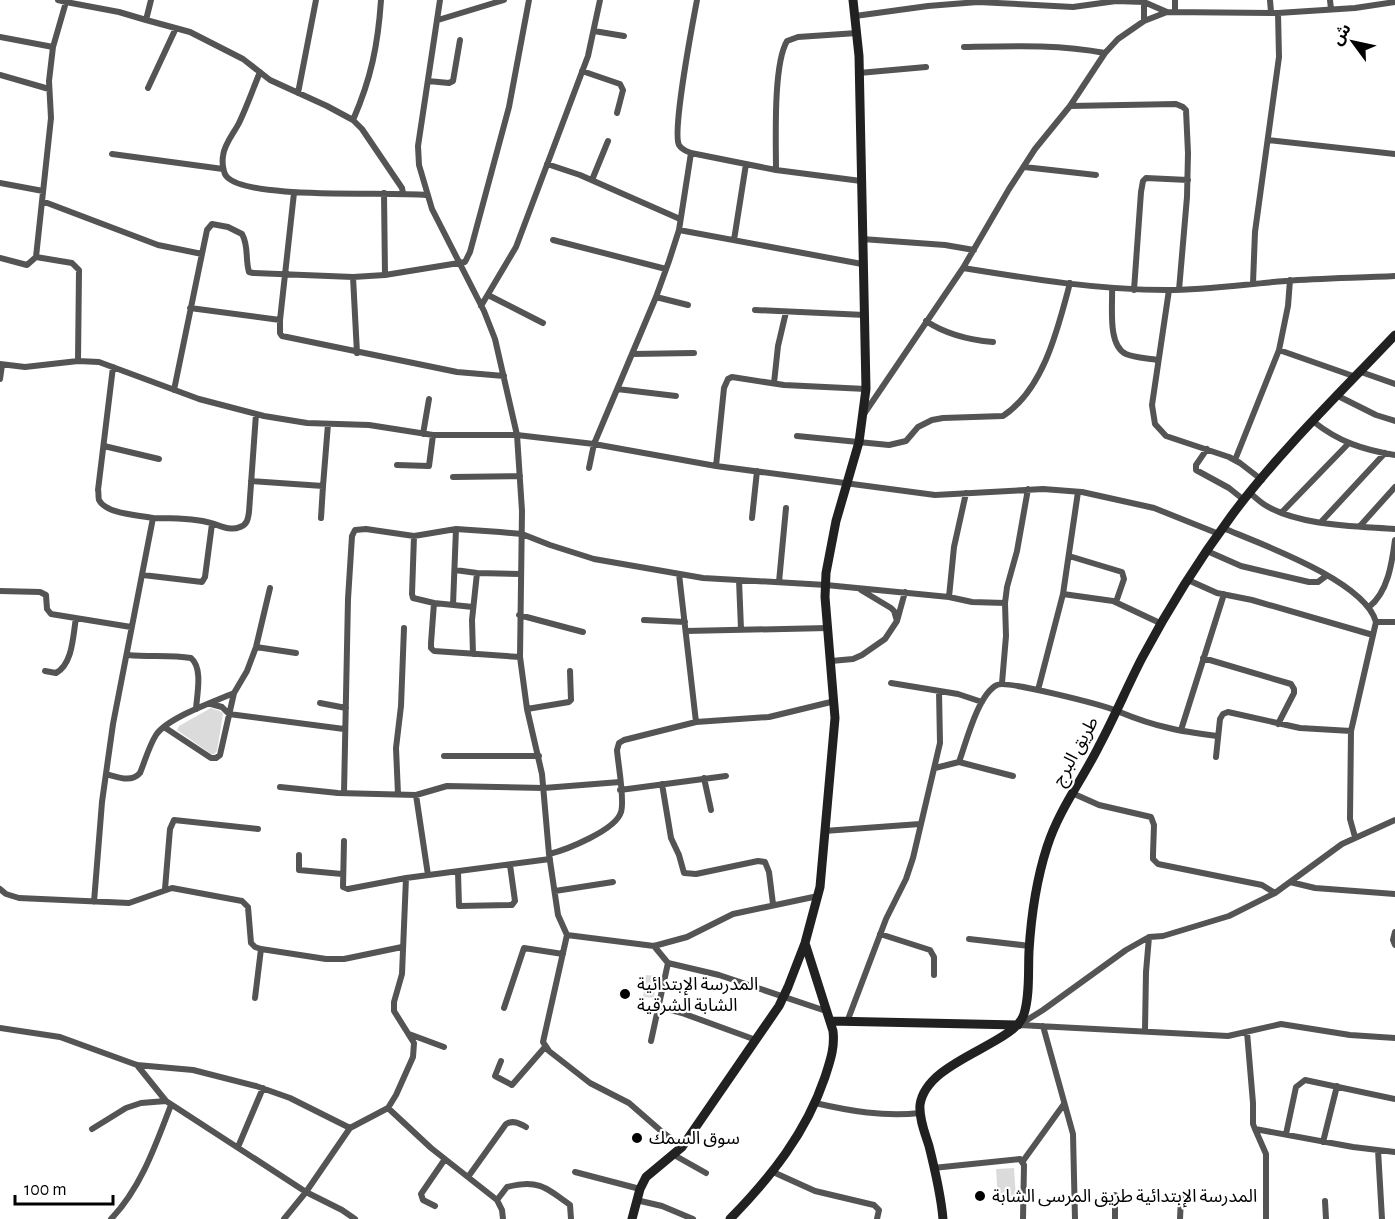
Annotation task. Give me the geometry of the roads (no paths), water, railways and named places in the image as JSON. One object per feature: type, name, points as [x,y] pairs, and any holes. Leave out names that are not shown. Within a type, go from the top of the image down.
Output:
[{"type":"street","points":[[58,0],[83,2],[190,32],[243,59],[270,80],[353,120],[362,129],[404,193]]},
{"type":"street","points":[[146,21],[151,0]]},
{"type":"street","points":[[298,93],[316,0]]},
{"type":"street","points":[[353,120],[367,89],[381,0]]},
{"type":"street","points":[[440,0],[418,146],[419,165],[426,195],[482,306],[495,339],[517,435],[522,534],[520,657],[527,709],[544,788],[558,915],[567,934],[544,1038],[545,1047],[590,1083],[629,1103],[682,1147]]},
{"type":"street","points":[[438,20],[504,0]]},
{"type":"street","points":[[174,390],[208,227],[212,224],[219,224],[242,234],[249,272],[353,277],[385,275],[465,262],[509,107],[529,0]]},
{"type":"street","points":[[482,306],[516,247],[582,71],[594,31],[600,0]]},
{"type":"street","points":[[697,0],[686,66],[678,133],[679,146],[691,153],[776,170],[861,181]]},
{"type":"street","points":[[632,1219],[640,1189],[649,1173],[682,1147],[784,996],[805,943],[821,880],[835,701],[826,585],[830,547],[860,442],[866,389],[859,73],[853,0]]},
{"type":"street","points":[[1175,0],[1175,11]]},
{"type":"street","points":[[1253,283],[1255,232],[1279,57],[1274,13],[1270,0]]},
{"type":"street","points":[[1330,0],[1331,9]]},
{"type":"street","points":[[855,16],[928,3],[992,1],[1046,3],[1073,7],[1116,1],[1144,1],[1167,12]]},
{"type":"street","points":[[1144,1],[1144,21]]},
{"type":"street","points":[[0,258],[27,265],[36,257],[51,118],[52,105],[49,89],[53,47],[66,2]]},
{"type":"street","points":[[863,415],[963,268],[1035,149],[1070,106],[1118,39],[1144,21],[1167,12],[1274,13],[1395,2]]},
{"type":"street","points":[[148,88],[176,28]]},
{"type":"street","points":[[594,31],[624,36]]},
{"type":"street","points":[[776,170],[777,96],[783,51],[787,41],[798,36],[857,33]]},
{"type":"street","points":[[0,37],[53,47]]},
{"type":"street","points":[[428,81],[449,83],[453,81],[460,40]]},
{"type":"street","points":[[964,47],[1073,48],[1106,53]]},
{"type":"street","points":[[859,73],[926,67]]},
{"type":"street","points":[[582,71],[620,84],[623,90],[617,113]]},
{"type":"street","points":[[260,72],[223,154],[225,176],[237,183],[294,193],[426,195]]},
{"type":"street","points":[[0,75],[49,89]]},
{"type":"street","points":[[1070,106],[1176,104],[1183,107],[1186,115],[1188,180],[1179,290]]},
{"type":"street","points":[[1268,140],[1395,154]]},
{"type":"street","points":[[592,180],[608,141]]},
{"type":"street","points":[[589,468],[594,444],[656,297],[679,230],[691,153]]},
{"type":"street","points":[[112,154],[223,169]]},
{"type":"street","points":[[547,164],[592,180],[680,219]]},
{"type":"street","points":[[734,240],[746,164]]},
{"type":"street","points":[[1024,167],[1096,175]]},
{"type":"street","points":[[1134,290],[1143,181],[1146,178],[1188,180]]},
{"type":"street","points":[[0,183],[43,191]]},
{"type":"street","points":[[294,193],[280,320],[282,336],[458,372],[504,376]]},
{"type":"street","points":[[384,194],[385,275]]},
{"type":"street","points":[[42,201],[158,245],[202,254]]},
{"type":"street","points":[[679,230],[862,264]]},
{"type":"street","points":[[862,239],[974,250]]},
{"type":"street","points":[[553,240],[666,270]]},
{"type":"street","points":[[36,257],[72,263],[79,270],[78,361]]},
{"type":"street","points":[[963,268],[1134,290],[1212,289],[1290,280],[1395,276]]},
{"type":"street","points":[[353,277],[357,353]]},
{"type":"street","points":[[1235,460],[1279,350],[1288,306],[1290,280]]},
{"type":"street","points":[[797,436],[883,445],[901,443],[906,441],[918,428],[932,420],[944,417],[1000,417],[1010,412],[1030,390],[1038,376],[1054,338],[1070,283]]},
{"type":"street","points":[[1112,288],[1113,334],[1118,349],[1129,355],[1158,360]]},
{"type":"street","points":[[1169,290],[1152,405],[1155,424],[1166,436],[1235,460],[1262,480]]},
{"type":"street","points":[[488,296],[543,323]]},
{"type":"street","points":[[656,297],[688,305]]},
{"type":"street","points":[[190,308],[280,320]]},
{"type":"street","points":[[755,310],[864,315]]},
{"type":"street","points":[[774,383],[778,346],[786,312]]},
{"type":"street","points":[[926,321],[961,337],[993,342]]},
{"type":"street","name":"طريق البرج","points":[[1018,1025],[1024,1017],[1029,946],[1046,851],[1059,816],[1096,753],[1162,624],[1207,551],[1247,496],[1395,335]]},
{"type":"street","points":[[1279,350],[1342,372],[1395,384]]},
{"type":"street","points":[[632,354],[694,353]]},
{"type":"street","points":[[0,379],[1,364],[25,367],[78,361],[99,362],[199,399],[256,414],[307,423],[369,425],[433,435],[517,435],[594,444],[716,466],[935,495],[1028,489],[1078,492],[1154,508],[1278,551],[1362,598],[1369,607],[1376,622],[1351,731],[1350,819],[1355,837]]},
{"type":"street","points":[[113,367],[98,490],[100,500],[106,507],[120,512],[228,528],[237,529],[244,526],[248,520],[256,414]]},
{"type":"street","points":[[1342,372],[1348,385]]},
{"type":"street","points":[[716,466],[724,388],[728,379],[732,377],[774,383],[866,389]]},
{"type":"street","points":[[617,389],[676,396]]},
{"type":"street","points":[[1338,396],[1376,415],[1395,421]]},
{"type":"street","points":[[423,434],[429,399]]},
{"type":"street","points":[[1314,422],[1348,444],[1395,455]]},
{"type":"street","points":[[321,518],[328,424]]},
{"type":"street","points":[[397,465],[429,466],[433,435]]},
{"type":"street","points":[[1282,512],[1348,444]]},
{"type":"street","points":[[104,446],[159,459]]},
{"type":"street","points":[[1207,449],[1196,465],[1196,470],[1265,505],[1321,522],[1395,529]]},
{"type":"street","points":[[1321,522],[1385,453]]},
{"type":"street","points":[[752,518],[757,471]]},
{"type":"street","points":[[453,477],[520,476]]},
{"type":"street","points":[[250,481],[323,486]]},
{"type":"street","points":[[1360,526],[1395,488]]},
{"type":"street","points":[[1002,683],[1007,587],[1017,551],[1028,489]]},
{"type":"street","points":[[1038,690],[1063,594],[1078,492]]},
{"type":"street","points":[[949,597],[954,547],[966,493]]},
{"type":"street","points":[[779,582],[786,508]]},
{"type":"street","points":[[94,902],[95,875],[113,724],[153,518]]},
{"type":"street","points":[[142,575],[202,582],[205,577],[212,524]]},
{"type":"street","points":[[344,794],[348,599],[354,532],[357,529],[414,536],[456,530],[522,534],[594,559],[679,574],[905,592],[949,597],[972,603],[1005,603]]},
{"type":"street","points":[[453,605],[456,530]]},
{"type":"street","points":[[414,536],[413,598],[434,603],[474,607]]},
{"type":"street","points":[[1369,607],[1382,591],[1392,561],[1395,540]]},
{"type":"street","points":[[1207,551],[1241,566],[1309,582],[1318,582],[1326,576]]},
{"type":"street","points":[[1069,556],[1122,572],[1124,579],[1116,602]]},
{"type":"street","points":[[455,570],[521,574]]},
{"type":"street","points":[[473,654],[477,573]]},
{"type":"street","points":[[679,574],[696,722]]},
{"type":"street","points":[[739,580],[741,629]]},
{"type":"street","points":[[1188,580],[1211,591],[1373,635]]},
{"type":"street","points":[[164,727],[209,756],[216,758],[222,753],[234,693],[247,671],[256,647],[270,588]]},
{"type":"street","points":[[857,588],[891,608],[897,621]]},
{"type":"street","points":[[0,591],[40,592],[46,595],[48,612],[131,627]]},
{"type":"street","points":[[831,662],[853,659],[885,639],[897,621],[905,592]]},
{"type":"street","points":[[1063,594],[1116,602],[1162,624]]},
{"type":"street","points":[[1181,730],[1224,594]]},
{"type":"street","points":[[434,603],[431,648],[439,652],[520,657]]},
{"type":"street","points":[[519,615],[583,632]]},
{"type":"street","points":[[45,671],[56,673],[64,666],[76,618]]},
{"type":"street","points":[[644,620],[685,622]]},
{"type":"street","points":[[1376,622],[1395,621]]},
{"type":"street","points":[[398,794],[396,748],[401,706],[404,628]]},
{"type":"street","points":[[687,631],[828,628]]},
{"type":"street","points":[[256,647],[296,653]]},
{"type":"street","points":[[128,655],[160,654],[194,660],[198,668],[196,709]]},
{"type":"street","points":[[1203,657],[1291,684],[1294,693],[1278,724]]},
{"type":"street","points":[[527,709],[569,702],[571,700],[570,671]]},
{"type":"street","points":[[891,683],[958,694],[982,702]]},
{"type":"street","points":[[959,762],[982,702],[994,687],[1002,683],[1116,710],[1140,721],[1218,735]]},
{"type":"street","points":[[847,1022],[916,847],[936,768],[940,740],[939,691]]},
{"type":"street","points":[[106,774],[131,780],[136,778],[158,732],[196,709],[234,693]]},
{"type":"street","points":[[344,841],[342,873],[343,887],[346,888],[510,865],[550,856],[567,850],[611,825],[621,813],[619,743],[624,740],[696,722],[769,717],[835,701]]},
{"type":"street","points":[[320,703],[346,708]]},
{"type":"street","points":[[210,704],[222,707],[229,714],[344,729]]},
{"type":"street","points":[[1216,757],[1220,719],[1228,712],[1308,729],[1351,731]]},
{"type":"street","points":[[444,756],[538,756]]},
{"type":"street","points":[[936,768],[959,762],[1013,776]]},
{"type":"street","points":[[620,790],[726,776]]},
{"type":"street","points":[[704,778],[711,810]]},
{"type":"street","points":[[280,787],[344,794],[416,795],[447,786],[544,788],[620,782]]},
{"type":"street","points":[[662,784],[671,838],[684,873],[696,874],[758,861],[765,862],[769,872],[773,904]]},
{"type":"street","points":[[1072,793],[1100,805],[1151,817],[1154,825],[1153,854],[1158,864],[1262,885],[1275,893]]},
{"type":"street","points":[[416,795],[428,876]]},
{"type":"street","points":[[165,889],[170,829],[174,820],[258,830]]},
{"type":"street","points":[[943,1219],[920,1113],[925,1092],[935,1079],[965,1057],[1043,1010],[1126,950],[1149,937],[1163,936],[1220,920],[1275,893],[1342,844],[1395,820]]},
{"type":"street","points":[[824,831],[920,824]]},
{"type":"street","points":[[299,855],[299,870],[342,873]]},
{"type":"street","points":[[458,872],[459,906],[512,905],[515,901],[510,865]]},
{"type":"street","points":[[284,1219],[306,1192],[350,1128],[388,1108],[413,1057],[414,1043],[394,1011],[394,1002],[402,974],[406,878]]},
{"type":"street","points":[[555,891],[613,882]]},
{"type":"street","points":[[1290,882],[1315,888],[1395,894]]},
{"type":"street","points":[[0,889],[6,894],[19,898],[129,903],[172,888],[242,901],[248,907],[251,943],[261,949],[326,959],[344,959],[402,947]]},
{"type":"street","points":[[567,934],[654,946],[687,937],[733,914],[818,896]]},
{"type":"street","points":[[1395,932],[1392,940],[1395,945]]},
{"type":"street","points":[[880,934],[930,950],[934,957],[934,975]]},
{"type":"street","points":[[1145,1030],[1149,937]]},
{"type":"street","points":[[969,939],[1029,946]]},
{"type":"street","points":[[734,1218],[794,1143],[815,1103],[833,1051],[834,1041],[828,1016],[805,943]]},
{"type":"street","points":[[654,946],[668,963],[719,975],[784,996],[847,1022],[1145,1030],[1202,1036],[1228,1036],[1270,1026],[1288,1025],[1350,1035],[1395,1038]]},
{"type":"street","points":[[504,1008],[524,948],[563,954]]},
{"type":"street","points":[[255,998],[261,949]]},
{"type":"street","points":[[651,1041],[668,963]]},
{"type":"street","points":[[660,1007],[756,1040]]},
{"type":"street","points":[[1042,1026],[1072,1134],[1074,1219]]},
{"type":"street","points":[[0,1028],[60,1037],[137,1065],[193,1070],[263,1088],[290,1098],[350,1128]]},
{"type":"street","points":[[1247,1032],[1253,1124],[1266,1154],[1266,1219]]},
{"type":"street","points":[[408,1034],[444,1047]]},
{"type":"street","points":[[501,1061],[495,1076],[512,1085],[545,1047]]},
{"type":"street","points":[[137,1065],[168,1103],[306,1192],[342,1210],[354,1219]]},
{"type":"street","points":[[1286,1134],[1294,1092],[1298,1084],[1309,1080],[1395,1099]]},
{"type":"street","points":[[1323,1142],[1337,1086]]},
{"type":"street","points":[[238,1147],[263,1088]]},
{"type":"street","points":[[93,1129],[126,1108],[141,1103],[168,1103]]},
{"type":"street","points":[[111,1219],[125,1203],[146,1166],[168,1103]]},
{"type":"street","points":[[815,1103],[870,1114],[920,1113]]},
{"type":"street","points":[[1023,1219],[1023,1161],[1064,1104]]},
{"type":"street","points":[[388,1108],[445,1159],[497,1200],[503,1219]]},
{"type":"street","points":[[468,1177],[506,1124],[516,1122],[526,1126]]},
{"type":"street","points":[[1255,1129],[1323,1142],[1395,1152]]},
{"type":"street","points":[[1378,1150],[1382,1219]]},
{"type":"street","points":[[674,1155],[705,1173]]},
{"type":"street","points":[[933,1168],[1017,1158],[1023,1161]]},
{"type":"street","points":[[435,1206],[423,1200],[421,1194],[445,1159]]},
{"type":"street","points":[[575,1172],[640,1189]]},
{"type":"street","points":[[773,1172],[815,1191],[874,1205],[879,1209],[877,1219]]},
{"type":"street","points":[[497,1200],[507,1187],[536,1183],[570,1205],[571,1219]]},
{"type":"street","points":[[1115,1195],[1115,1219]]},
{"type":"street","points":[[1180,1219],[1181,1198]]},
{"type":"street","points":[[636,1200],[681,1217],[693,1219]]},
{"type":"street","points":[[1325,1201],[1326,1219]]},
{"type":"place","name":"المدرسة الإبتدائية الشابة الشرقية","points":[[625,994]]},
{"type":"place","name":"سوق السمك","points":[[637,1138]]},
{"type":"place","name":"المدرسة الإبتدائية طريق المرسى الشابة","points":[[980,1196]]}]
